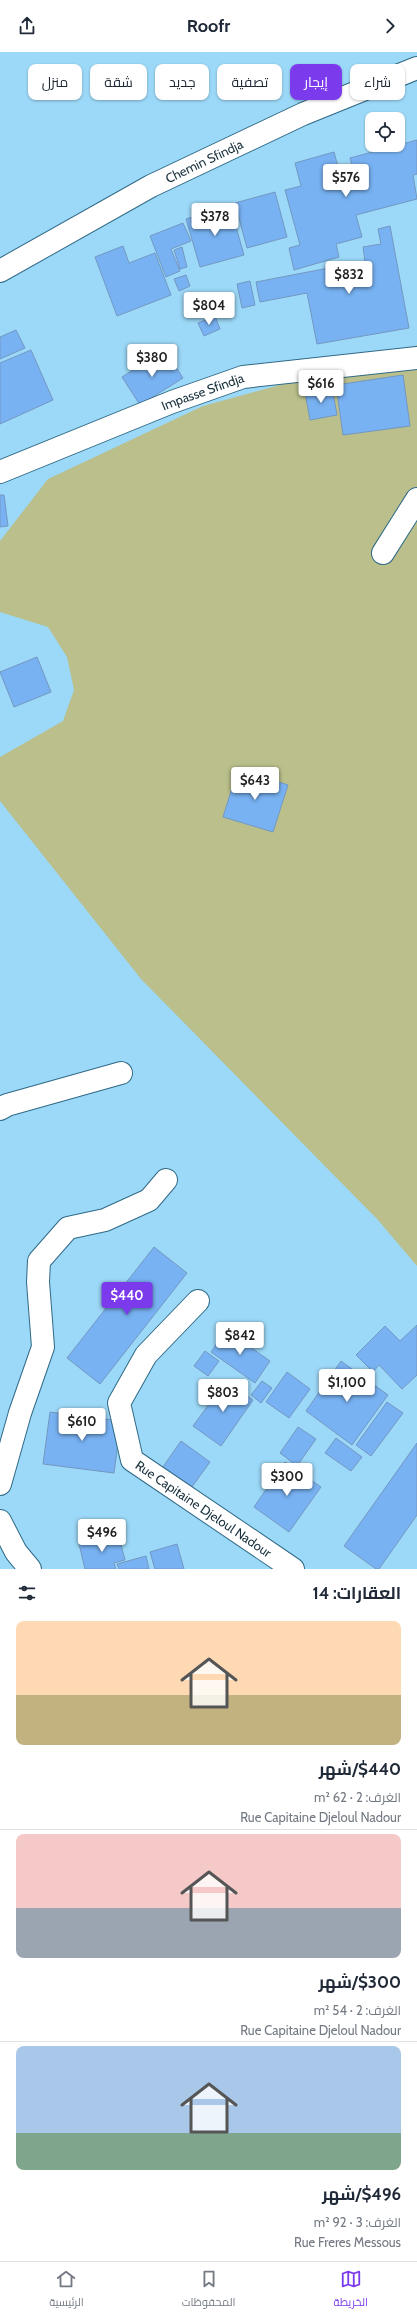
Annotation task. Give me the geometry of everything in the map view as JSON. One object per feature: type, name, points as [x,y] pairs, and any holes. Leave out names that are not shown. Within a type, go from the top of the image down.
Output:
[{"type":"street","name":"Chemin Sfindja","points":[[0,271],[151,186],[303,114],[417,68]]},
{"type":"street","name":"Impasse Sfindja","points":[[0,472],[172,402],[243,377],[417,358]]},
{"type":"street","points":[[383,553],[417,499]]},
{"type":"street","points":[[0,1109],[7,1105],[121,1073]]},
{"type":"street","points":[[0,1484],[20,1413],[43,1347],[38,1282],[39,1261],[68,1228],[105,1220],[150,1200],[166,1180]]},
{"type":"street","name":"Rue Capitaine Djeloul Nadour","points":[[198,1301],[146,1355],[119,1403],[132,1460],[293,1569]]},
{"type":"street","points":[[0,1521],[8,1552],[30,1569]]},
{"type":"green space","points":[[417,345],[417,1266],[378,1220],[141,979],[0,801],[0,757],[63,721],[74,690],[67,657],[48,627],[0,612],[0,541],[48,479],[203,406],[405,351]]},
{"type":"building","points":[[417,140],[417,174],[413,175],[417,199],[356,215],[362,237],[336,244],[339,257],[294,270],[289,248],[300,245],[285,190],[301,186],[295,163],[334,152],[340,174],[353,170],[350,158],[372,152],[405,152],[405,143]]},
{"type":"building","points":[[275,192],[287,237],[247,248],[235,203]]},
{"type":"building","points":[[230,206],[244,255],[200,267],[186,219]]},
{"type":"building","points":[[183,223],[191,241],[171,249],[180,271],[166,277],[150,236]]},
{"type":"building","points":[[390,226],[409,328],[317,344],[307,293],[260,302],[256,282],[365,261],[363,247],[381,244],[378,229]]},
{"type":"building","points":[[123,246],[129,263],[155,253],[171,295],[117,316],[95,257]]},
{"type":"building","points":[[182,247],[187,267],[180,269],[174,250]]},
{"type":"building","points":[[186,275],[190,286],[179,291],[174,279]]},
{"type":"building","points":[[250,281],[255,305],[242,308],[237,284]]},
{"type":"building","points":[[215,316],[220,329],[204,336],[198,323]]},
{"type":"building","points":[[16,330],[25,348],[0,359],[0,337]]},
{"type":"building","points":[[31,350],[53,400],[0,424],[0,363]]},
{"type":"building","points":[[165,350],[183,378],[140,405],[122,377]]},
{"type":"building","points":[[403,375],[410,426],[343,435],[336,385]]},
{"type":"building","points":[[332,387],[337,415],[310,420],[305,392]]},
{"type":"building","points":[[0,495],[4,495],[8,526],[0,527]]},
{"type":"building","points":[[37,657],[51,692],[14,707],[0,672]]},
{"type":"building","points":[[238,769],[288,785],[273,832],[223,817]]},
{"type":"building","points":[[154,1247],[187,1273],[100,1384],[67,1358]]},
{"type":"building","points":[[417,1325],[417,1375],[402,1389],[379,1365],[373,1372],[356,1355],[385,1326],[400,1341]]},
{"type":"building","points":[[226,1330],[270,1361],[255,1383],[211,1352]]},
{"type":"building","points":[[205,1351],[219,1361],[208,1376],[194,1366]]},
{"type":"building","points":[[341,1361],[388,1395],[352,1445],[306,1411]]},
{"type":"building","points":[[287,1372],[310,1389],[289,1418],[266,1402]]},
{"type":"building","points":[[226,1381],[253,1400],[221,1446],[193,1426]]},
{"type":"building","points":[[262,1381],[272,1388],[261,1403],[251,1395]]},
{"type":"building","points":[[387,1402],[403,1413],[371,1456],[356,1445]]},
{"type":"building","points":[[50,1412],[121,1421],[114,1473],[43,1464]]},
{"type":"building","points":[[298,1427],[316,1439],[297,1466],[280,1453]]},
{"type":"building","points":[[336,1438],[362,1457],[351,1471],[325,1453]]},
{"type":"building","points":[[181,1441],[210,1462],[189,1491],[160,1471]]},
{"type":"building","points":[[417,1443],[417,1515],[379,1569],[376,1569],[344,1546]]},
{"type":"building","points":[[285,1462],[321,1487],[289,1532],[254,1507]]},
{"type":"building","points":[[118,1533],[125,1560],[114,1563],[116,1569],[85,1569],[79,1544]]},
{"type":"building","points":[[177,1544],[184,1569],[155,1569],[150,1552]]},
{"type":"building","points":[[146,1556],[149,1569],[119,1569],[117,1564]]}]
